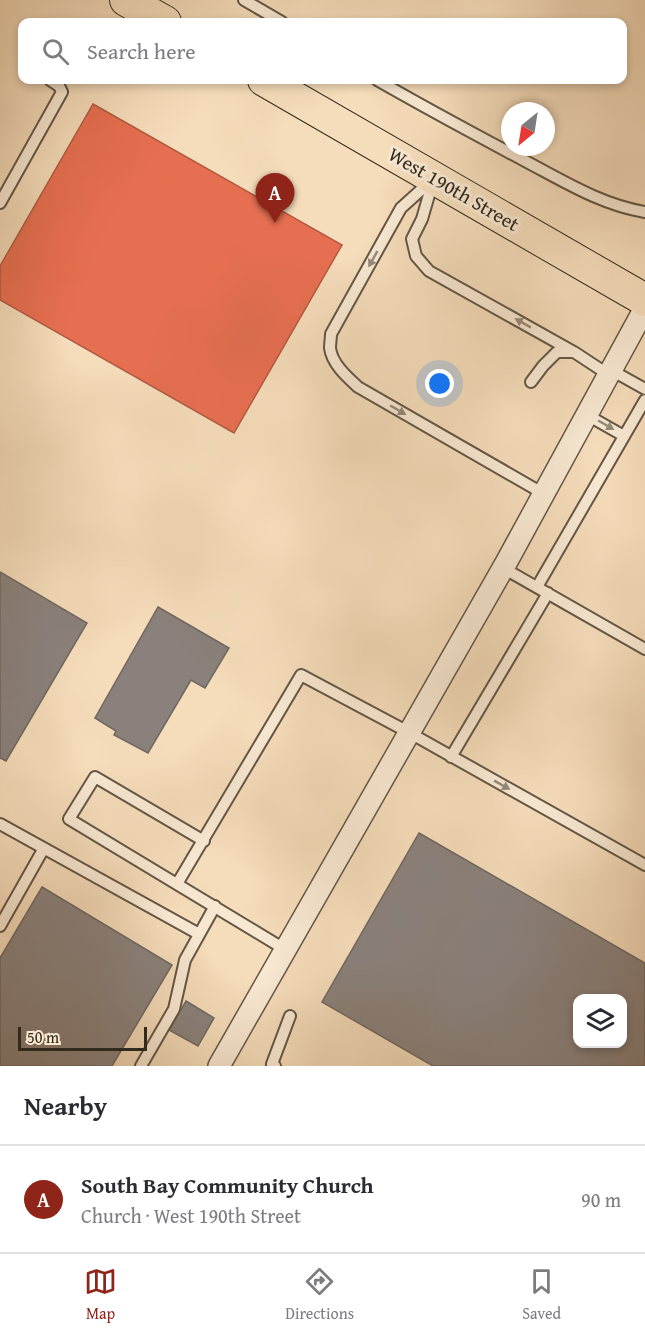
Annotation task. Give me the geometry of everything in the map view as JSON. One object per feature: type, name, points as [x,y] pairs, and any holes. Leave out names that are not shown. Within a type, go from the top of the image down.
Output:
[{"type":"main road","points":[[126,0],[158,18]]},
{"type":"main road","name":"West 190th Street","points":[[271,84],[645,300]]},
{"type":"street","points":[[219,1066],[503,568],[645,308]]},
{"type":"lane","points":[[244,0],[275,18]]},
{"type":"lane","points":[[0,203],[62,92],[56,84]]},
{"type":"lane","points":[[384,84],[585,193],[625,209],[645,212]]},
{"type":"lane","points":[[434,178],[422,219],[412,239],[416,256],[429,271],[610,372],[645,389]]},
{"type":"lane","points":[[434,178],[401,208],[331,334],[330,350],[345,375],[358,387],[544,494]]},
{"type":"lane","points":[[531,382],[557,352],[574,352]]},
{"type":"lane","points":[[537,587],[645,400]]},
{"type":"lane","points":[[587,414],[624,436]]},
{"type":"lane","points":[[503,568],[645,649]]},
{"type":"lane","points":[[452,757],[548,593]]},
{"type":"lane","points":[[177,884],[301,675],[410,733],[645,865]]},
{"type":"lane","points":[[204,841],[95,777],[69,819],[286,950]]},
{"type":"lane","points":[[0,824],[200,934]]},
{"type":"lane","points":[[0,926],[44,848]]},
{"type":"lane","points":[[141,1066],[174,1009],[185,960],[215,906]]},
{"type":"lane","points":[[275,1066],[272,1064],[291,1016]]},
{"type":"building: Shops","points":[[93,104],[342,245],[234,433],[0,300],[0,266]]},
{"type":"building: Industry","points":[[0,572],[87,623],[6,761],[0,758]]},
{"type":"building: Industry","points":[[158,607],[229,648],[205,688],[191,680],[148,753],[114,735],[116,731],[95,718]]},
{"type":"building: Industry","points":[[419,833],[645,963],[645,1066],[433,1066],[322,1002]]},
{"type":"building: Industry","points":[[42,887],[172,965],[112,1066],[0,1066],[0,958]]},
{"type":"building: Industry","points":[[186,1001],[214,1018],[198,1046],[169,1030]]},
{"type":"place","name":"South Bay Community Church","points":[[275,223]]}]
